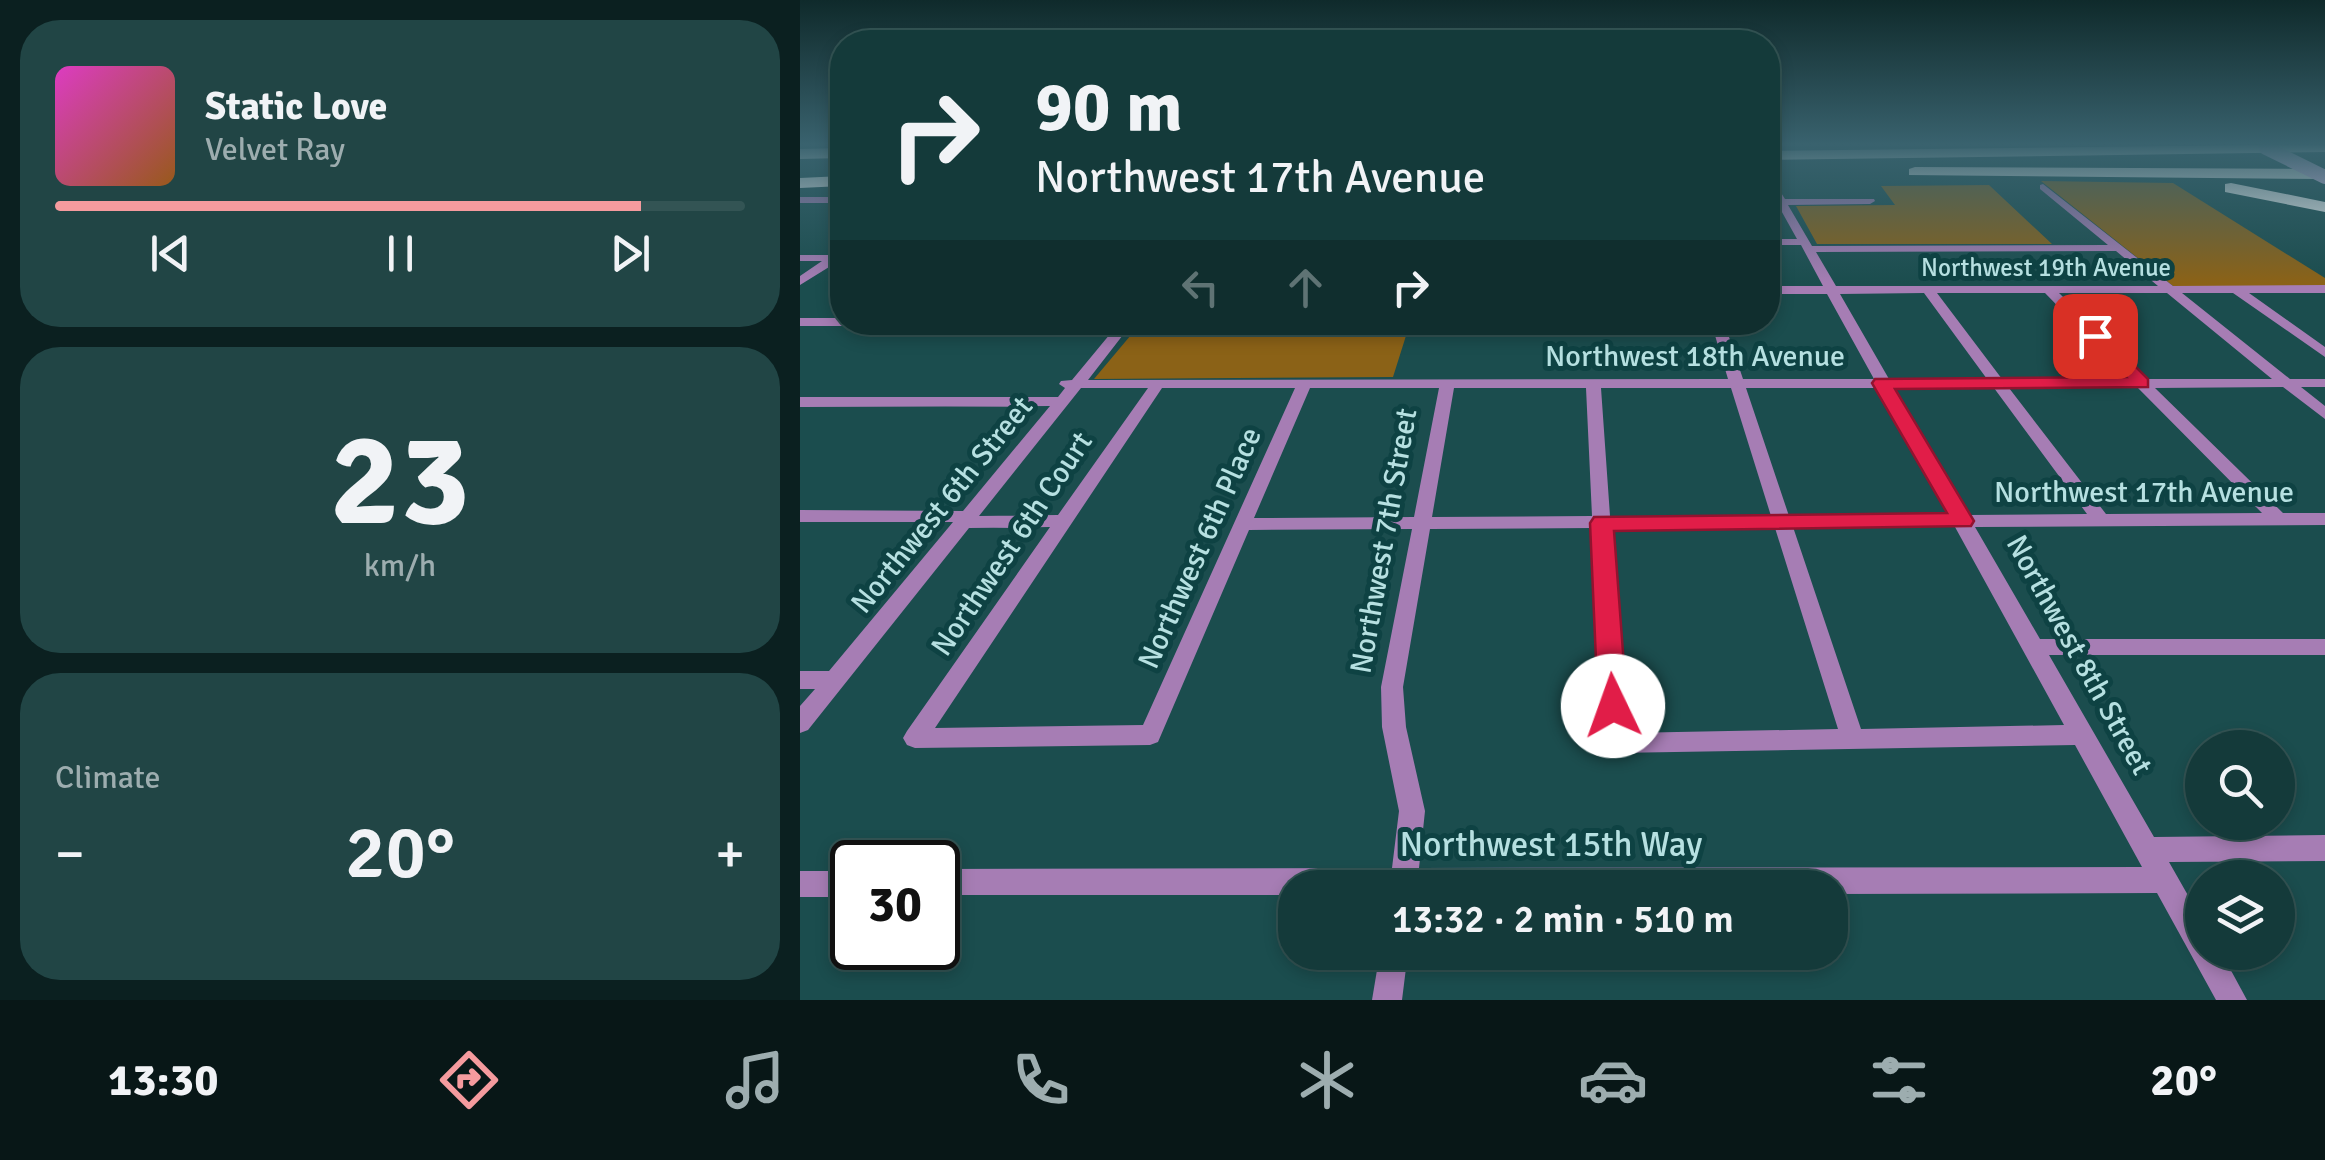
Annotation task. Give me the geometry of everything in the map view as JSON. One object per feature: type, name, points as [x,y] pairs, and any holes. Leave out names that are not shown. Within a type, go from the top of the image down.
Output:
[{"type":"highway","points":[[2226,190],[2325,207]]},
{"type":"street","points":[[1821,190],[1870,201]]},
{"type":"street","points":[[2046,190],[2325,414]]},
{"type":"street","name":"Northwest 8th Street","points":[[1780,195],[1829,290],[2036,647],[2185,916]]},
{"type":"street","points":[[800,200],[830,200]]},
{"type":"street","points":[[1780,243],[2117,248]]},
{"type":"street","points":[[800,258],[830,257]]},
{"type":"street","points":[[800,281],[830,263]]},
{"type":"street","points":[[1928,289],[2100,520]]},
{"type":"street","points":[[2048,289],[2278,519]]},
{"type":"street","points":[[2236,289],[2325,353]]},
{"type":"street","name":"Northwest 19th Avenue","points":[[1780,290],[2325,289]]},
{"type":"street","points":[[800,322],[830,322]]},
{"type":"street","name":"Northwest 6th Street","points":[[800,704],[960,519],[1107,335]]},
{"type":"street","name":"Northwest 6th Street","points":[[1064,392],[1115,335]]},
{"type":"street","points":[[1720,335],[1853,738]]},
{"type":"street","name":"Northwest 18th Avenue","points":[[800,402],[1064,392],[1158,384],[2325,383]]},
{"type":"street","name":"Northwest 6th Court","points":[[1150,735],[914,738],[1158,384]]},
{"type":"street","name":"Northwest 6th Place","points":[[1150,735],[1304,384]]},
{"type":"street","name":"Northwest 7th Street","points":[[1406,870],[1412,811],[1394,727],[1392,687],[1447,384]]},
{"type":"street","points":[[1593,384],[1615,743],[2084,735]]},
{"type":"street","points":[[800,516],[1064,521]]},
{"type":"street","name":"Northwest 17th Avenue","points":[[1244,524],[2325,519]]},
{"type":"street","points":[[2036,647],[2325,647]]},
{"type":"street","name":"Northwest 6th Street","points":[[800,722],[818,680]]},
{"type":"street","points":[[2148,850],[2325,848]]},
{"type":"street","name":"Northwest 15th Way","points":[[1848,882],[2165,880]]},
{"type":"street","name":"Northwest 15th Way","points":[[960,882],[1278,884]]},
{"type":"street","points":[[800,884],[830,884]]},
{"type":"street","points":[[1387,1000],[1391,970]]},
{"type":"street","name":"Northwest 8th Street","points":[[2215,970],[2232,1000]]},
{"type":"shaded area","points":[[1884,190],[1994,190],[2052,244],[1817,244],[1796,206],[1895,205]]},
{"type":"shaded area","points":[[2052,190],[2184,190],[2325,278],[2325,286],[2173,286]]},
{"type":"shaded area","points":[[1130,335],[1406,335],[1393,377],[1094,379]]},
{"type":"route","points":[[1613,706],[1602,523],[1963,521],[1882,383],[2142,383],[2095,336]]}]
